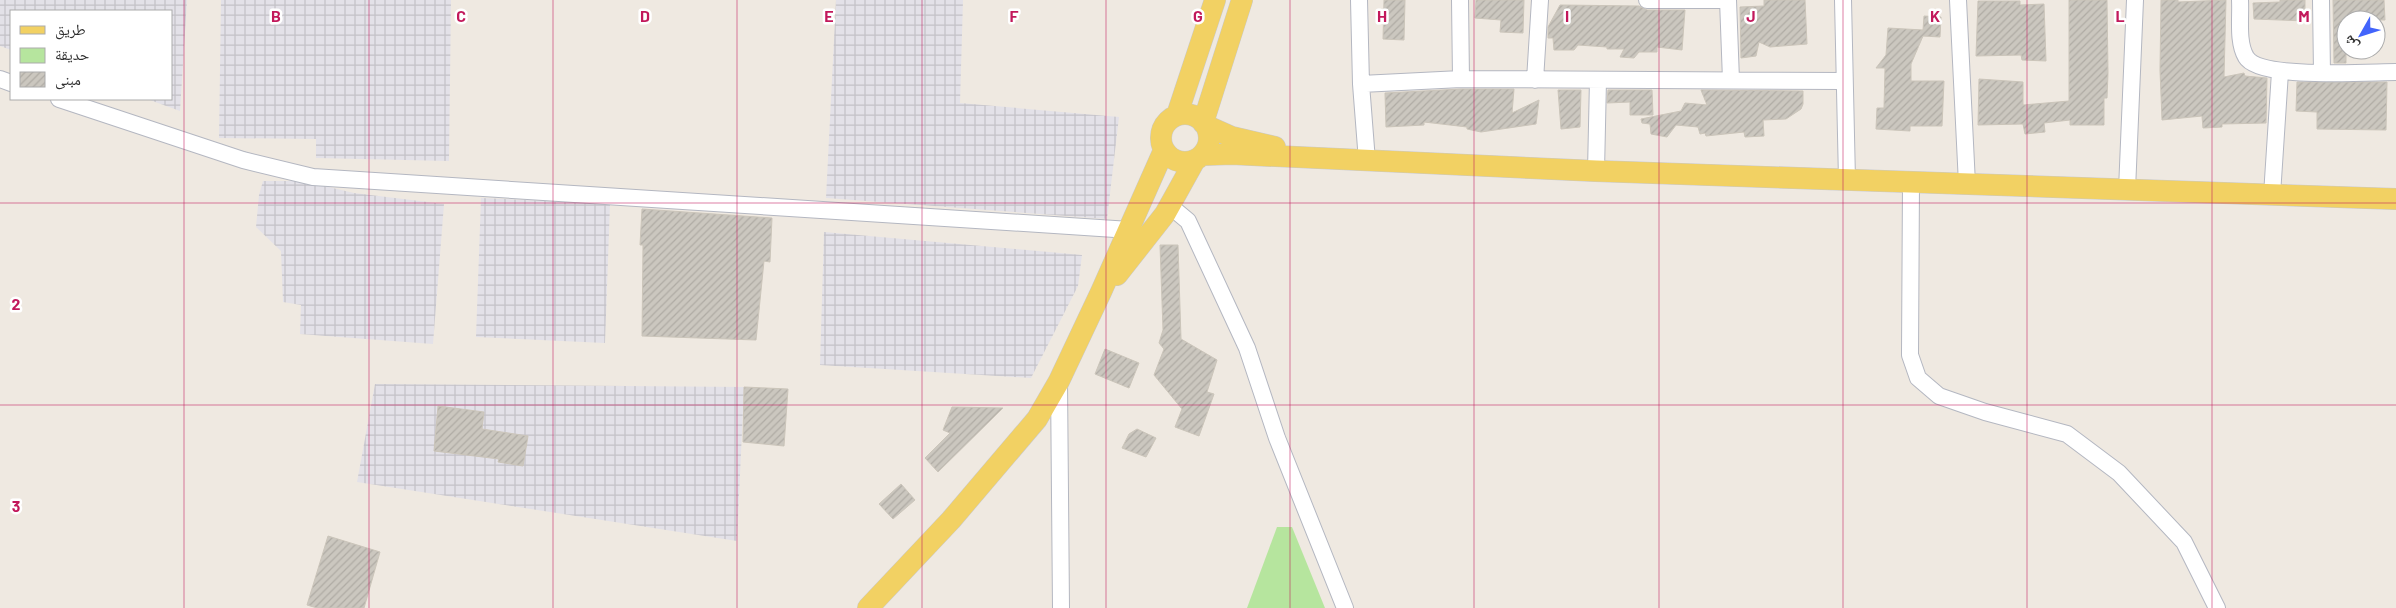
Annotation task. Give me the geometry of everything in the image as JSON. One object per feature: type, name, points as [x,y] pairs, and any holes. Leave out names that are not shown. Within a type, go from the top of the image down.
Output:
[{"type":"main road","points":[[1177,115],[1215,0]]},
{"type":"main road","points":[[1101,292],[1147,239],[1170,206],[1208,143],[1207,129],[1204,124],[1242,0]]},
{"type":"main road","points":[[1332,160],[1232,137],[1204,124],[1191,115],[1177,115],[1171,118],[1162,129],[1161,143],[1164,150],[1174,160],[1181,162],[1199,157],[1232,154],[1332,160],[1596,171],[2396,199]]},
{"type":"main road","points":[[868,608],[951,520],[1037,419],[1059,381],[1130,230],[1164,150]]},
{"type":"street","points":[[1359,0],[1361,84],[1367,161]]},
{"type":"street","points":[[1460,0],[1461,79]]},
{"type":"street","points":[[1535,80],[1540,0]]},
{"type":"street","points":[[1648,0],[1728,0],[1731,80]]},
{"type":"street","points":[[1843,0],[1847,180]]},
{"type":"street","points":[[1958,0],[1967,184]]},
{"type":"street","points":[[2127,190],[2135,0]]},
{"type":"street","points":[[2240,0],[2241,44],[2246,58],[2254,65],[2280,72],[2396,72]]},
{"type":"street","points":[[2321,0],[2322,73]]},
{"type":"street","points":[[2272,195],[2280,72]]},
{"type":"street","points":[[1361,84],[1461,79],[1844,81]]},
{"type":"street","points":[[1596,171],[1598,80]]},
{"type":"street","points":[[62,100],[243,160],[313,177],[1130,230]]},
{"type":"street","points":[[1911,182],[1910,355],[1918,378],[1939,396],[1985,412],[2067,434],[2119,473],[2184,542],[2217,608]]},
{"type":"street","points":[[1170,206],[1188,221],[1247,348],[1277,438],[1345,608]]},
{"type":"street","points":[[1059,381],[1061,608]]},
{"type":"shaded area","points":[[0,0],[187,0],[180,111],[150,100],[172,100],[172,10],[10,10],[10,50],[0,46]]},
{"type":"shaded area","points":[[221,0],[451,0],[449,161],[316,158],[316,139],[219,138]]},
{"type":"shaded area","points":[[836,0],[963,0],[960,103],[1119,117],[1107,219],[826,198]]},
{"type":"shaded area","points":[[263,181],[303,181],[354,193],[444,204],[433,344],[300,334],[301,305],[283,302],[281,251],[256,227],[259,195]]},
{"type":"shaded area","points":[[481,198],[610,204],[605,343],[476,337]]},
{"type":"shaded area","points":[[824,232],[1082,255],[1078,286],[1031,378],[820,365]]},
{"type":"shaded area","points":[[375,384],[744,387],[737,541],[357,482]]},
{"type":"green space","points":[[1277,527],[1292,527],[1325,608],[1247,608]]},
{"type":"building","points":[[1384,0],[1405,0],[1404,40],[1383,39]]},
{"type":"building","points":[[1476,0],[1524,0],[1523,33],[1500,32],[1501,20],[1475,18]]},
{"type":"building","points":[[1764,0],[1805,0],[1807,44],[1770,47],[1759,42],[1756,56],[1741,58],[1740,7],[1764,6]]},
{"type":"building","points":[[2069,0],[2107,0],[2108,73],[2107,98],[2104,98],[2104,125],[2070,125],[2070,120],[2044,123],[2045,132],[2025,134],[2023,124],[1978,125],[1979,79],[2023,82],[2023,105],[2069,101]]},
{"type":"building","points":[[2161,0],[2178,0],[2178,2],[2226,0],[2224,77],[2244,73],[2245,76],[2267,78],[2266,123],[2222,124],[2222,127],[2203,128],[2202,116],[2162,120],[2160,70]]},
{"type":"building","points":[[2280,0],[2305,0],[2305,21],[2254,19],[2253,3],[2280,2]]},
{"type":"building","points":[[2333,0],[2384,0],[2384,10],[2336,10],[2336,60],[2346,60],[2346,63],[2334,63]]},
{"type":"building","points":[[1978,1],[2020,1],[2020,5],[2044,4],[2046,61],[2022,60],[2021,55],[1976,56]]},
{"type":"building","points":[[1560,5],[1639,6],[1647,10],[1685,10],[1682,50],[1657,47],[1657,52],[1639,52],[1634,58],[1620,57],[1624,49],[1607,49],[1607,47],[1578,45],[1574,50],[1554,50],[1553,38],[1548,38],[1548,27]]},
{"type":"building","points":[[1924,16],[1941,17],[1940,37],[1923,36],[1911,64],[1911,81],[1944,81],[1942,126],[1910,126],[1910,131],[1876,129],[1877,108],[1884,108],[1885,68],[1876,68],[1886,55],[1888,28],[1923,30]]},
{"type":"building","points":[[2297,82],[2387,82],[2386,130],[2317,129],[2317,112],[2296,111]]},
{"type":"building","points":[[1461,89],[1514,89],[1512,113],[1539,100],[1536,124],[1481,132],[1467,129],[1467,127],[1424,122],[1424,125],[1386,127],[1385,93]]},
{"type":"building","points":[[1558,90],[1581,90],[1580,127],[1561,129]]},
{"type":"building","points":[[1608,90],[1652,90],[1653,115],[1630,115],[1630,102],[1607,103]]},
{"type":"building","points":[[1701,90],[1803,91],[1803,104],[1801,109],[1786,119],[1763,120],[1764,136],[1745,137],[1744,132],[1706,136],[1705,133],[1700,134],[1698,127],[1676,125],[1667,137],[1651,134],[1650,124],[1642,123],[1641,119],[1681,111],[1685,103],[1707,105]]},
{"type":"building","points":[[642,209],[772,218],[770,262],[764,261],[756,340],[642,336],[643,245],[640,245]]},
{"type":"building","points":[[1160,245],[1178,245],[1181,339],[1217,360],[1207,392],[1214,394],[1199,436],[1175,427],[1182,409],[1154,375],[1164,349],[1159,343],[1163,330]]},
{"type":"building","points":[[1105,349],[1139,363],[1129,388],[1095,374]]},
{"type":"building","points":[[744,387],[788,389],[784,446],[743,442]]},
{"type":"building","points":[[438,406],[484,412],[482,429],[528,436],[523,466],[498,462],[499,459],[434,451]]},
{"type":"building","points":[[952,407],[1003,408],[938,472],[925,458],[950,433],[943,430]]},
{"type":"building","points":[[1137,429],[1156,438],[1146,457],[1122,448],[1129,434]]},
{"type":"building","points":[[901,484],[915,500],[893,519],[879,504]]},
{"type":"building","points":[[328,536],[380,552],[364,608],[317,608],[307,605]]}]
